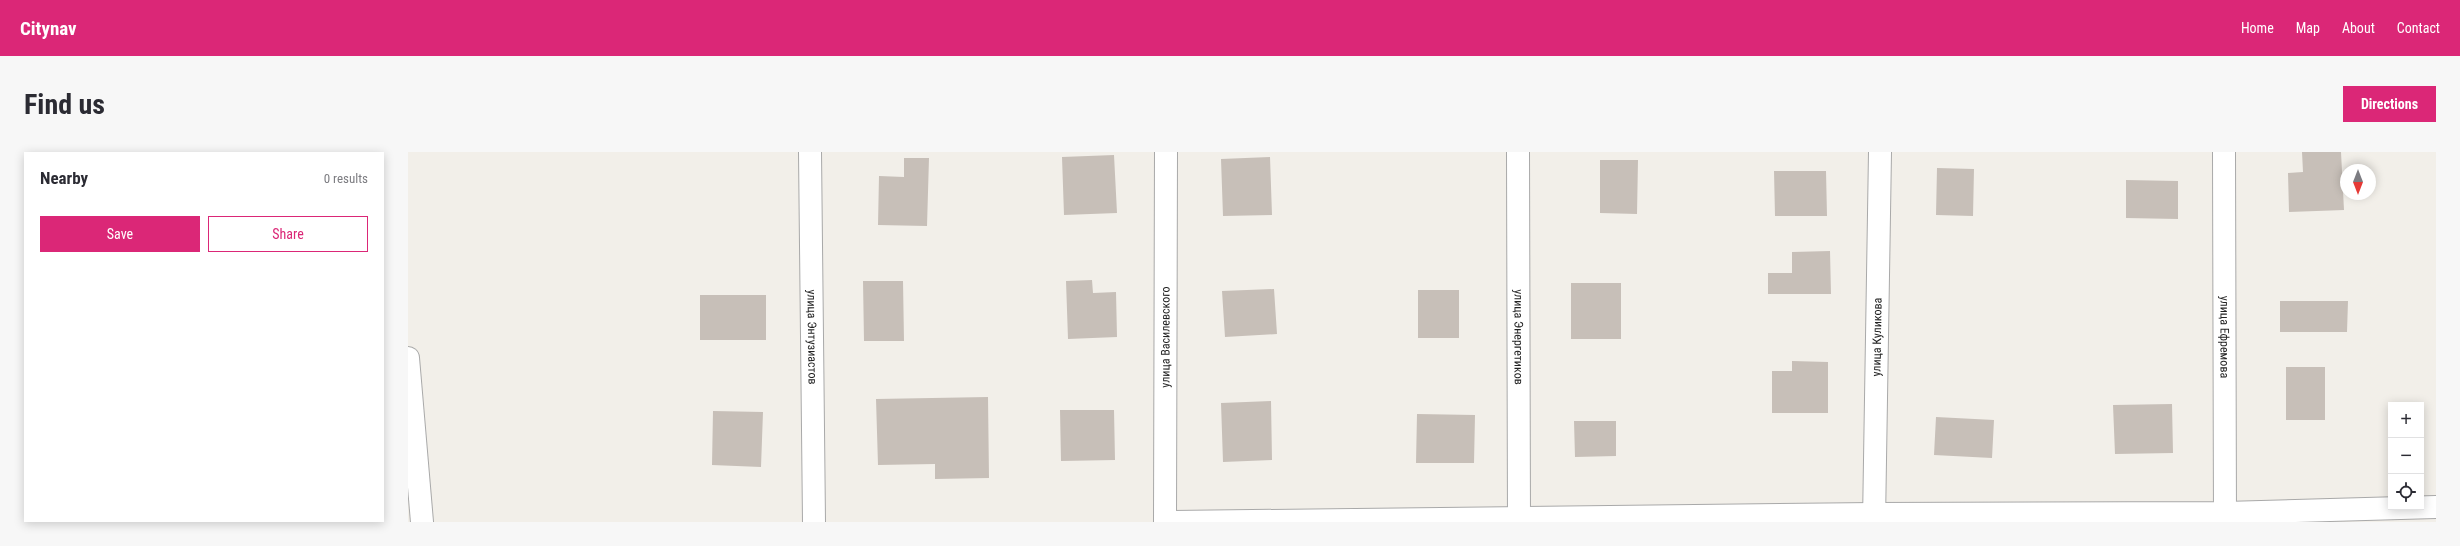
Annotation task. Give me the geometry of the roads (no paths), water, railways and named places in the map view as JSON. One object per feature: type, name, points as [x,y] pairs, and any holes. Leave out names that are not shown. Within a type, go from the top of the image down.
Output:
[{"type":"street","name":"улица Энтузиастов","points":[[810,152],[814,522]]},
{"type":"street","name":"улица Василевского","points":[[1165,522],[1166,152]]},
{"type":"street","name":"улица Энергетиков","points":[[1518,152],[1519,520]]},
{"type":"street","name":"улица Куликова","points":[[1874,518],[1880,152]]},
{"type":"street","name":"улица Ефремова","points":[[2224,152],[2225,517]]},
{"type":"street","points":[[408,358],[422,522]]},
{"type":"street","points":[[1172,522],[2225,517],[2436,507]]}]
